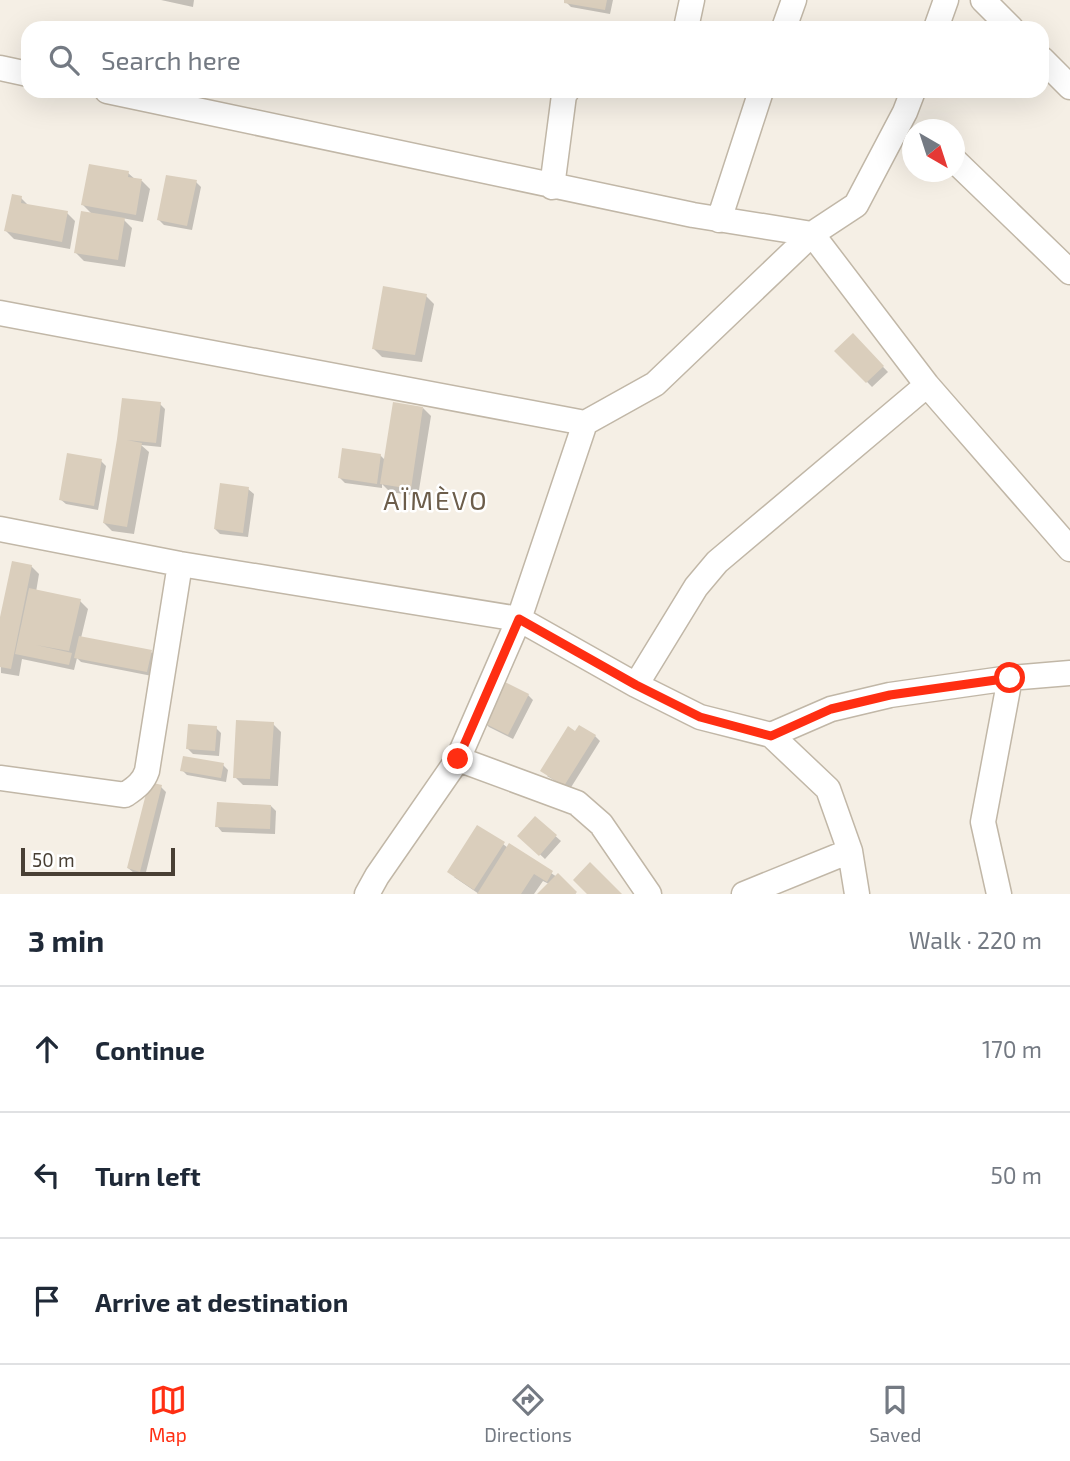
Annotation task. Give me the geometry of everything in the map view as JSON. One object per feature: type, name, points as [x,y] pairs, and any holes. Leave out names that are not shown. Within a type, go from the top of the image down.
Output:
[{"type":"street","points":[[688,21],[692,0]]},
{"type":"street","points":[[786,21],[794,0]]},
{"type":"street","points":[[938,21],[946,0]]},
{"type":"street","points":[[983,0],[1004,21]]},
{"type":"street","points":[[1049,66],[1070,87]]},
{"type":"street","points":[[0,68],[21,72]]},
{"type":"street","points":[[139,98],[552,187],[719,220],[812,234],[927,385],[1070,549]]},
{"type":"street","points":[[552,187],[564,98]]},
{"type":"street","points":[[719,220],[759,98]]},
{"type":"street","points":[[909,102],[918,119]]},
{"type":"street","points":[[0,313],[585,423],[655,384],[812,234],[856,205],[909,102]]},
{"type":"street","points":[[965,171],[1070,272]]},
{"type":"street","points":[[636,685],[696,587],[717,562],[927,385]]},
{"type":"street","points":[[367,894],[458,759],[519,619],[585,423]]},
{"type":"street","points":[[0,529],[180,564],[519,619],[636,685],[700,717],[771,736],[828,789],[850,850],[857,894]]},
{"type":"street","points":[[0,778],[125,795],[140,785],[147,771],[180,564]]},
{"type":"street","points":[[771,736],[831,709],[878,698],[1010,678],[1070,673]]},
{"type":"street","points":[[999,894],[983,822],[1010,678]]},
{"type":"street","points":[[458,759],[577,803],[601,824],[649,894]]},
{"type":"street","points":[[744,894],[850,850]]},
{"type":"building","points":[[564,0],[607,0],[605,10],[564,3]]},
{"type":"building","points":[[89,164],[129,171],[128,177],[142,179],[136,215],[81,205]]},
{"type":"building","points":[[166,175],[197,180],[187,226],[157,220]]},
{"type":"building","points":[[12,194],[22,196],[21,203],[68,211],[62,242],[4,231]]},
{"type":"building","points":[[81,211],[125,218],[118,260],[74,253]]},
{"type":"building","points":[[383,286],[427,294],[415,355],[372,349]]},
{"type":"building","points":[[853,333],[884,366],[866,383],[834,351]]},
{"type":"building","points":[[122,398],[161,402],[156,443],[127,440],[142,443],[127,527],[103,523]]},
{"type":"building","points":[[393,402],[423,407],[411,489],[380,484]]},
{"type":"building","points":[[342,448],[381,454],[377,484],[338,478]]},
{"type":"building","points":[[67,453],[102,459],[94,506],[59,500]]},
{"type":"building","points":[[220,483],[249,487],[243,533],[214,529]]},
{"type":"building","points":[[12,561],[32,565],[11,669],[0,667],[0,617]]},
{"type":"building","points":[[29,588],[81,599],[69,651],[36,645],[72,653],[69,665],[15,654]]},
{"type":"building","points":[[79,636],[152,650],[147,672],[74,658]]},
{"type":"building","points":[[503,681],[529,694],[508,735],[482,722]]},
{"type":"building","points":[[236,720],[274,722],[270,779],[233,778]]},
{"type":"building","points":[[188,724],[217,726],[215,751],[186,749]]},
{"type":"building","points":[[579,725],[596,735],[564,786],[540,771],[568,726],[575,731]]},
{"type":"building","points":[[183,756],[224,763],[221,778],[180,771]]},
{"type":"building","points":[[149,782],[162,785],[140,872],[127,868]]},
{"type":"building","points":[[217,802],[271,805],[270,829],[215,827]]},
{"type":"building","points":[[535,816],[557,835],[539,856],[517,836]]},
{"type":"building","points":[[477,825],[505,842],[474,890],[447,872]]},
{"type":"building","points":[[509,843],[553,871],[547,882],[534,874],[521,894],[477,894]]},
{"type":"building","points":[[590,862],[622,894],[587,894],[573,880]]},
{"type":"building","points":[[558,873],[577,892],[575,894],[537,894]]},
{"type":"district","name":"AÏMÈVO","points":[[436,501]]},
{"type":"route","points":[[458,759],[519,619],[636,685],[700,717],[771,736],[831,709],[890,695],[1010,678]]}]
